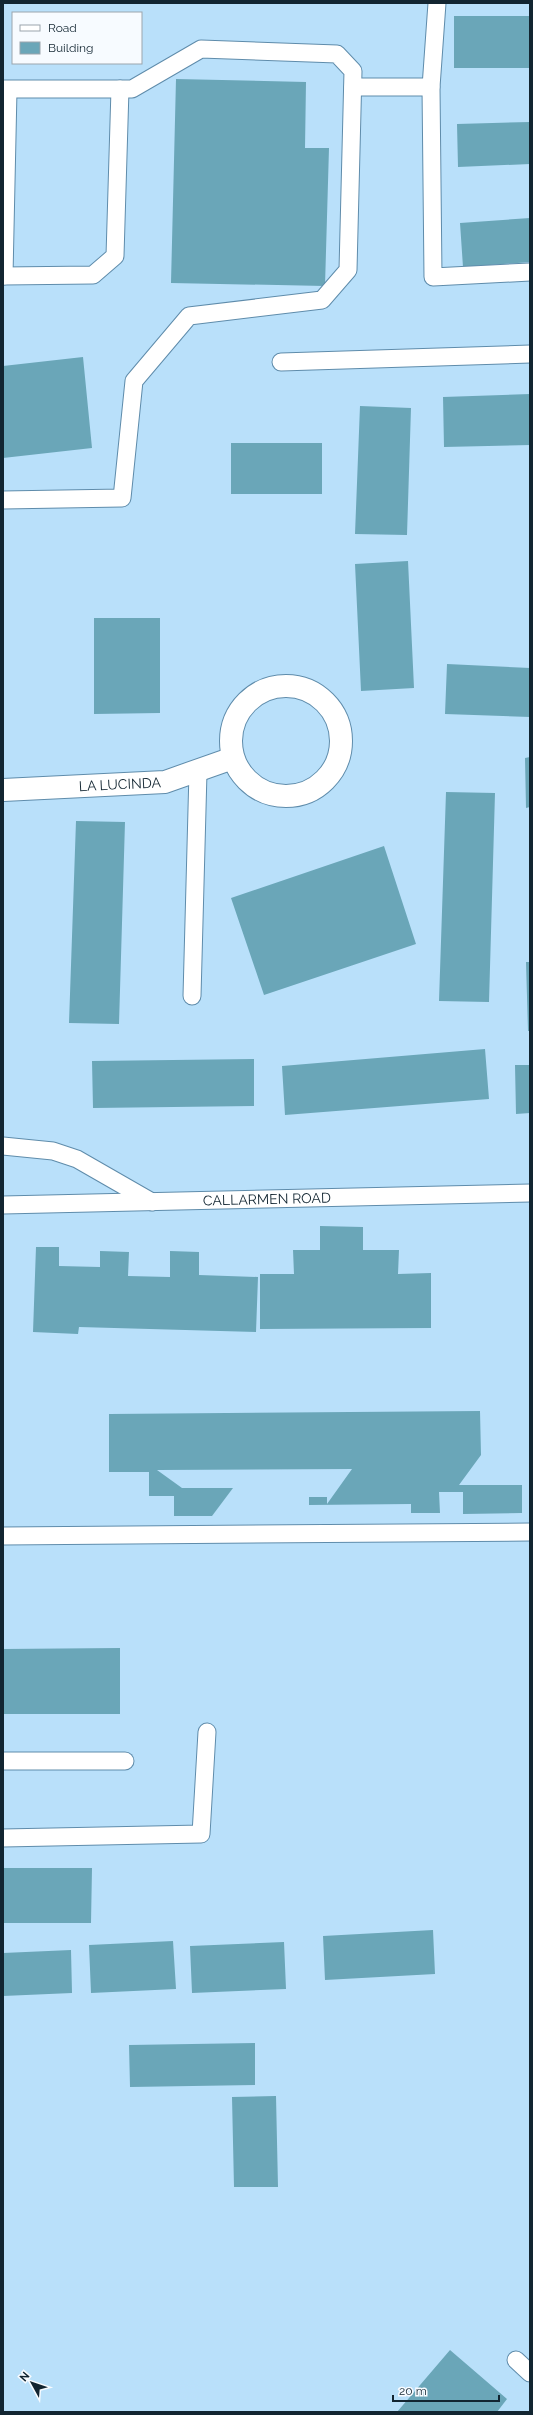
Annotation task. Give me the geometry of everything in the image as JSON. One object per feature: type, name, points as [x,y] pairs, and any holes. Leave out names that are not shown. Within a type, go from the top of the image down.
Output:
[{"type":"street","points":[[282,686],[305,689],[316,694],[329,705],[338,720],[342,739],[340,758],[330,775],[316,788],[298,796],[279,797],[261,791],[245,779],[233,758],[230,746],[232,728],[238,712],[250,698],[265,690],[282,686]]},
{"type":"street","name":"LA LUCINDA","points":[[3,790],[165,782],[198,772],[233,758]]},
{"type":"lane","points":[[437,3],[431,87],[433,277],[530,272]]},
{"type":"lane","points":[[3,500],[122,498],[134,381],[189,316],[322,300],[348,270],[353,71],[336,54],[201,49],[132,89],[120,89],[6,90],[3,276],[93,276],[115,256],[120,89]]},
{"type":"lane","points":[[352,87],[431,87]]},
{"type":"lane","points":[[281,362],[530,354]]},
{"type":"lane","points":[[192,996],[198,772]]},
{"type":"lane","points":[[3,1146],[53,1152],[77,1160],[152,1202]]},
{"type":"lane","name":"CALLARMEN ROAD","points":[[3,1205],[530,1193]]},
{"type":"lane","points":[[3,1536],[530,1532]]},
{"type":"lane","points":[[3,1838],[201,1834],[208,1732]]},
{"type":"lane","points":[[3,1760],[125,1762]]},
{"type":"lane","points":[[516,2360],[530,2373]]},
{"type":"building","points":[[454,16],[530,16],[530,68],[454,68]]},
{"type":"building","points":[[176,79],[306,82],[305,148],[329,148],[325,286],[171,283]]},
{"type":"building","points":[[530,122],[530,164],[458,167],[457,124]]},
{"type":"building","points":[[530,218],[530,262],[463,267],[460,223]]},
{"type":"building","points":[[83,357],[92,448],[3,458],[3,366]]},
{"type":"building","points":[[530,394],[530,445],[444,447],[443,397]]},
{"type":"building","points":[[360,406],[411,408],[407,535],[355,534]]},
{"type":"building","points":[[231,443],[322,443],[322,494],[231,494]]},
{"type":"building","points":[[408,561],[414,688],[361,691],[355,564]]},
{"type":"building","points":[[94,618],[160,618],[160,713],[94,714]]},
{"type":"building","points":[[447,664],[530,668],[530,717],[445,714]]},
{"type":"building","points":[[530,757],[530,807],[526,808],[525,758]]},
{"type":"building","points":[[446,792],[495,793],[489,1002],[439,1001]]},
{"type":"building","points":[[76,821],[125,822],[119,1024],[69,1023]]},
{"type":"building","points":[[384,846],[416,944],[264,995],[231,898]]},
{"type":"building","points":[[526,962],[530,962],[530,1031],[528,1031]]},
{"type":"building","points":[[485,1049],[489,1099],[285,1115],[282,1066]]},
{"type":"building","points":[[254,1059],[254,1106],[93,1108],[92,1061]]},
{"type":"building","points":[[515,1065],[530,1065],[530,1113],[516,1114]]},
{"type":"building","points":[[320,1226],[363,1227],[363,1250],[399,1250],[398,1274],[431,1273],[431,1328],[260,1329],[260,1274],[294,1274],[293,1250],[320,1250]]},
{"type":"building","points":[[36,1247],[59,1247],[59,1266],[100,1267],[100,1251],[129,1252],[128,1276],[170,1277],[170,1251],[199,1252],[199,1275],[258,1277],[256,1332],[79,1327],[78,1334],[33,1332]]},
{"type":"building","points":[[480,1411],[481,1455],[459,1485],[522,1485],[522,1513],[463,1514],[463,1492],[439,1492],[440,1513],[411,1513],[411,1504],[309,1505],[309,1497],[327,1497],[327,1504],[352,1469],[157,1470],[182,1488],[233,1488],[212,1516],[174,1516],[174,1496],[149,1496],[149,1472],[109,1472],[109,1414]]},
{"type":"building","points":[[120,1648],[120,1714],[3,1714],[3,1649]]},
{"type":"building","points":[[3,1868],[92,1868],[91,1923],[3,1923]]},
{"type":"building","points":[[433,1930],[435,1974],[325,1980],[323,1936]]},
{"type":"building","points":[[173,1941],[176,1989],[91,1993],[89,1945]]},
{"type":"building","points":[[284,1942],[286,1989],[192,1993],[190,1946]]},
{"type":"building","points":[[71,1950],[72,1993],[3,1996],[3,1953]]},
{"type":"building","points":[[255,2043],[255,2085],[130,2087],[129,2045]]},
{"type":"building","points":[[276,2096],[278,2187],[234,2187],[232,2097]]},
{"type":"building","points":[[450,2350],[507,2399],[497,2412],[397,2412]]}]
